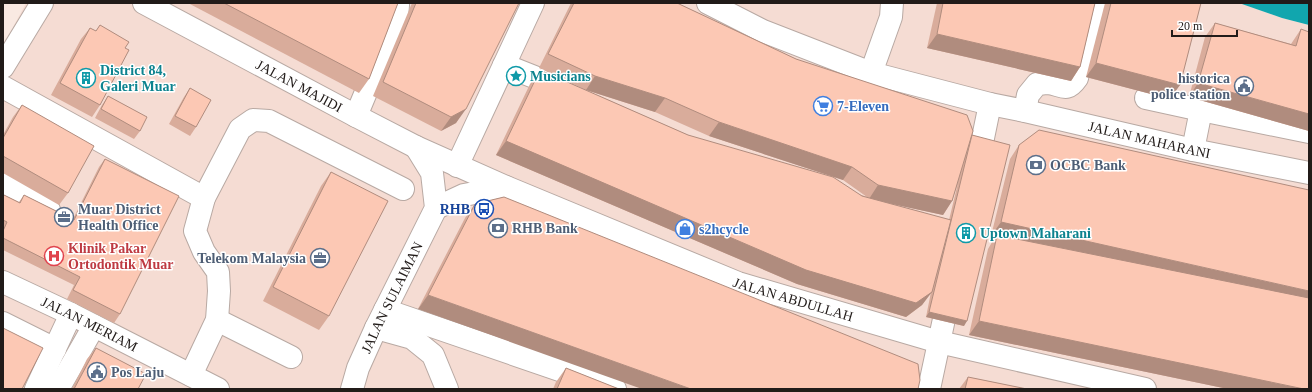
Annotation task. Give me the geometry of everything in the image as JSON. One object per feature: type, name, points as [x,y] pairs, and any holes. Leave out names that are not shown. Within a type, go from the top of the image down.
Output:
[{"type":"street","points":[[3,67],[42,3]]},
{"type":"street","name":"JALAN MAJIDI","points":[[144,3],[356,116],[457,166]]},
{"type":"street","points":[[356,116],[397,18],[398,5],[395,3]]},
{"type":"street","points":[[457,166],[533,3]]},
{"type":"street","name":"JALAN MAHARANI","points":[[708,3],[763,30],[871,73],[990,104],[1193,150],[1309,173]]},
{"type":"street","points":[[871,73],[891,17],[892,3]]},
{"type":"street","points":[[1025,111],[1028,95],[1037,84],[1047,83],[1065,88],[1072,85],[1078,78],[1095,3]]},
{"type":"street","points":[[504,65],[577,93]]},
{"type":"street","points":[[3,87],[204,198]]},
{"type":"street","points":[[1146,98],[1309,132]]},
{"type":"street","points":[[972,188],[990,104]]},
{"type":"street","points":[[1193,150],[1201,110]]},
{"type":"street","points":[[191,375],[216,320],[220,291],[218,272],[204,252],[195,231],[204,198],[240,129],[253,120],[269,121],[403,189]]},
{"type":"street","points":[[416,147],[432,173],[436,208],[464,195],[506,187]]},
{"type":"street","name":"JALAN ABDULLAH","points":[[457,166],[738,283],[939,342],[1145,389]]},
{"type":"street","points":[[3,184],[60,216]]},
{"type":"street","name":"JALAN SULAIMAN","points":[[352,389],[358,368],[380,319],[436,208]]},
{"type":"street","points":[[930,389],[954,275]]},
{"type":"street","name":"JALAN MERIAM","points":[[3,282],[71,314],[218,389]]},
{"type":"street","points":[[36,389],[71,314]]},
{"type":"street","points":[[380,319],[412,338],[433,355],[447,389]]},
{"type":"street","points":[[380,319],[615,389]]},
{"type":"street","points":[[216,320],[291,358]]},
{"type":"street","points":[[3,323],[55,349]]},
{"type":"street","points":[[58,389],[94,326]]},
{"type":"shaded area","points":[[26,3],[1239,3],[1282,18],[1309,25],[1309,389],[3,389],[3,46]]},
{"type":"water","points":[[1239,3],[1309,3],[1309,25],[1282,18]]},
{"type":"building","points":[[224,3],[398,3],[369,79]]},
{"type":"building","points":[[416,3],[519,3],[466,109],[451,117],[383,82]]},
{"type":"building","points":[[574,3],[677,3],[796,59],[967,115],[973,131],[952,201],[878,185],[852,167],[719,122],[665,98],[595,76],[548,54]]},
{"type":"building","points":[[943,3],[1095,3],[1080,67],[937,34]]},
{"type":"building","points":[[1111,3],[1201,3],[1180,85],[1096,63]]},
{"type":"building","points":[[1215,23],[1296,46],[1301,29],[1309,32],[1309,114],[1198,83]]},
{"type":"building","name":"District 84, Galeri Muar","points":[[100,25],[129,42],[125,48],[129,50],[100,105],[60,83],[90,28],[96,31]]},
{"type":"building","points":[[540,70],[688,135],[833,177],[862,196],[951,220],[932,292],[916,303],[806,270],[506,141]]},
{"type":"building","points":[[190,88],[211,100],[196,127],[175,116]]},
{"type":"building","points":[[108,96],[147,117],[140,131],[101,109]]},
{"type":"building","points":[[22,105],[94,146],[68,193],[3,156],[3,138]]},
{"type":"building","points":[[1039,130],[1309,190],[1309,291],[1001,222],[1019,145]]},
{"type":"building","name":"Uptown Maharani","points":[[972,135],[1010,145],[967,321],[929,312]]},
{"type":"building","points":[[105,159],[179,196],[120,314],[73,290],[80,277],[3,238],[3,231],[7,222],[3,220],[4,195],[20,203],[24,195],[74,220]]},
{"type":"building","name":"Telekom Malaysia","points":[[331,172],[388,201],[329,316],[273,287]]},
{"type":"building","points":[[504,197],[918,364],[920,380],[918,389],[691,389],[428,295],[475,204]]},
{"type":"building","points":[[997,235],[1309,298],[1309,389],[979,321]]},
{"type":"building","points":[[3,328],[43,348],[22,389],[3,389]]},
{"type":"building","points":[[96,348],[146,374],[138,389],[74,389]]},
{"type":"building","points":[[566,368],[619,389],[557,389]]},
{"type":"building","points":[[968,377],[1027,389],[965,389]]},
{"type":"place","name":"Musicians","points":[[516,76]]},
{"type":"place","name":"District 84, Galeri Muar","points":[[86,78]]},
{"type":"place","name":"historica police station","points":[[1244,86]]},
{"type":"place","name":"7-Eleven","points":[[823,106]]},
{"type":"place","name":"OCBC Bank","points":[[1036,165]]},
{"type":"place","name":"RHB","points":[[484,209]]},
{"type":"place","name":"Muar District Health Office","points":[[64,217]]},
{"type":"place","name":"RHB Bank","points":[[498,228]]},
{"type":"place","name":"s2hcycle","points":[[685,229]]},
{"type":"place","name":"Uptown Maharani","points":[[966,233]]},
{"type":"place","name":"Klinik Pakar Ortodontik Muar","points":[[54,256]]},
{"type":"place","name":"Telekom Malaysia","points":[[320,258]]},
{"type":"place","name":"Pos Laju","points":[[97,372]]}]
